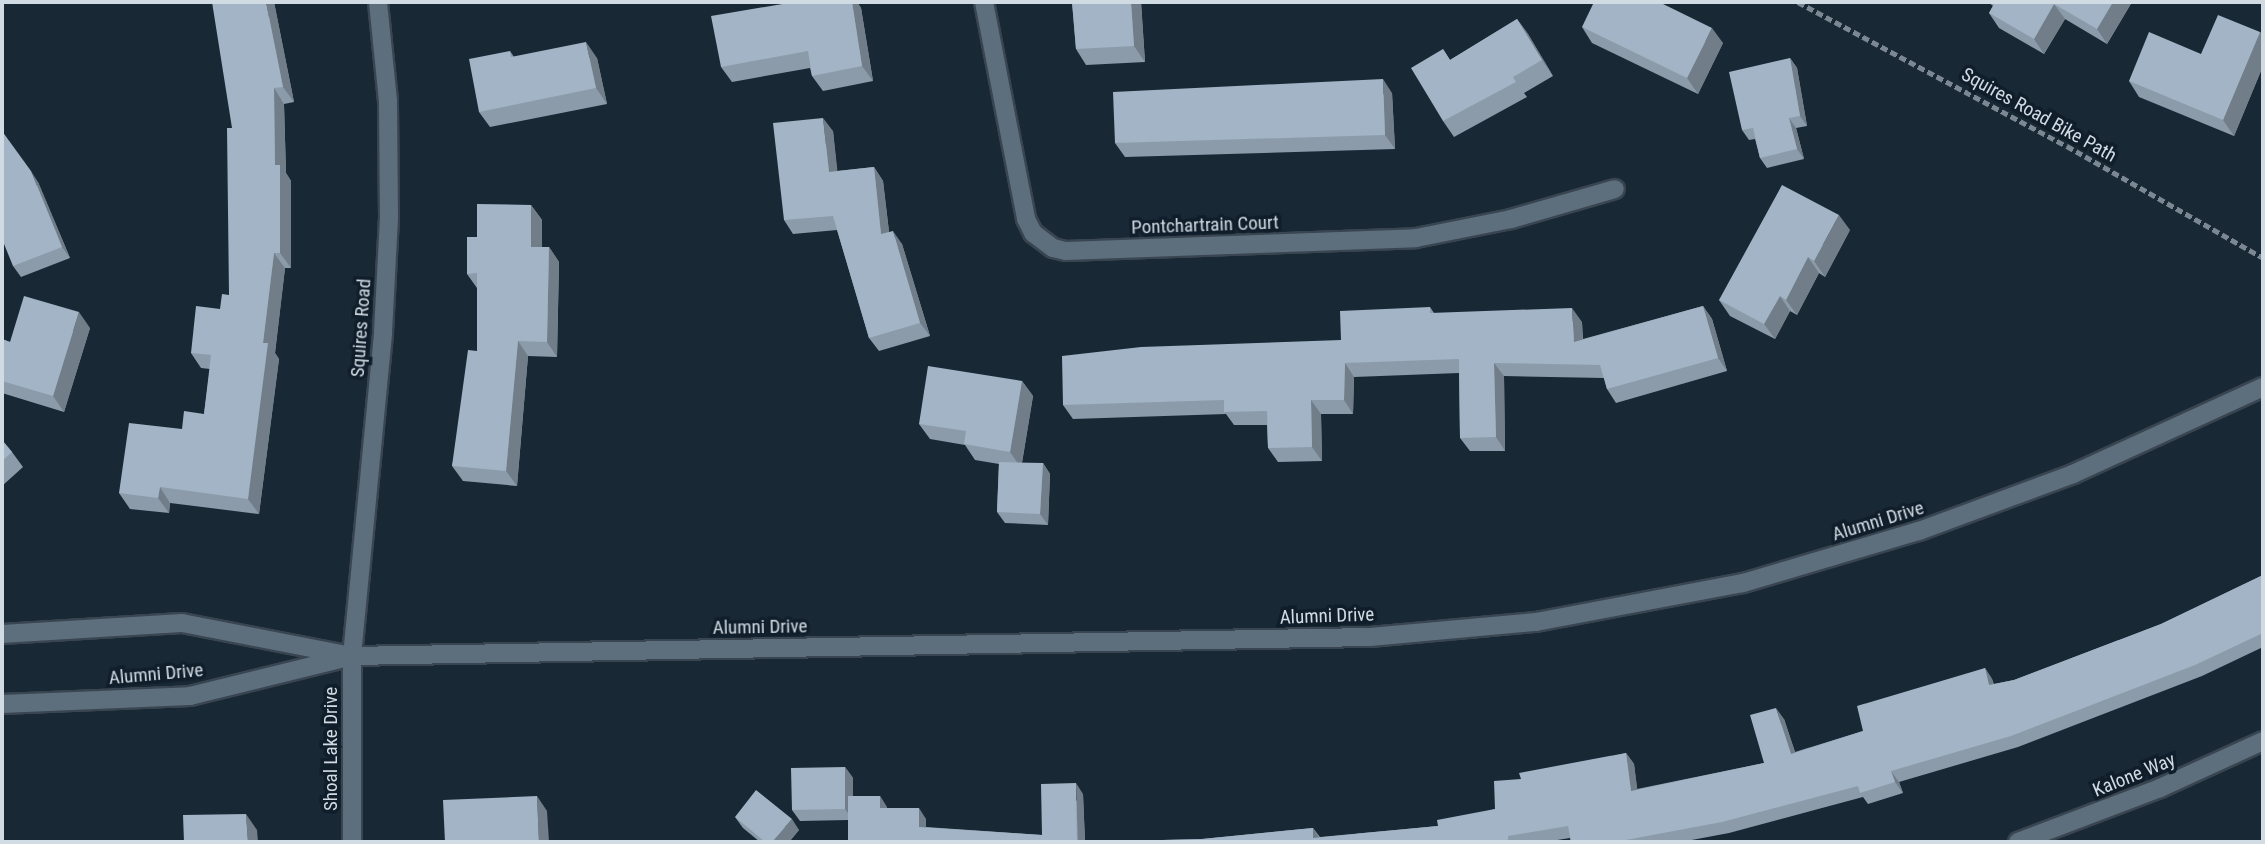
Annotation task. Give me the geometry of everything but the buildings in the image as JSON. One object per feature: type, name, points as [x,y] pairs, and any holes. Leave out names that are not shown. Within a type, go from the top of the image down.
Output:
[{"type":"street","name":"Squires Road","points":[[352,656],[383,332],[388,218],[387,101],[378,2]]},
{"type":"street","name":"Pontchartrain Court","points":[[984,2],[1026,219],[1033,233],[1053,248],[1066,251],[1416,238],[1511,219],[1615,189]]},
{"type":"street","name":"Alumni Drive","points":[[2,634],[182,623],[352,656],[1370,637],[1536,622],[1743,583],[1919,531],[2073,474],[2263,387]]},
{"type":"street","name":"Alumni Drive","points":[[2,704],[190,696],[352,656]]},
{"type":"street","name":"Shoal Lake Drive","points":[[352,656],[352,842]]},
{"type":"street","name":"Kalone Way","points":[[2018,842],[2160,788],[2263,741]]},
{"type":"path","name":"Squires Road Bike Path","points":[[1798,2],[2067,146],[2263,258]]}]
